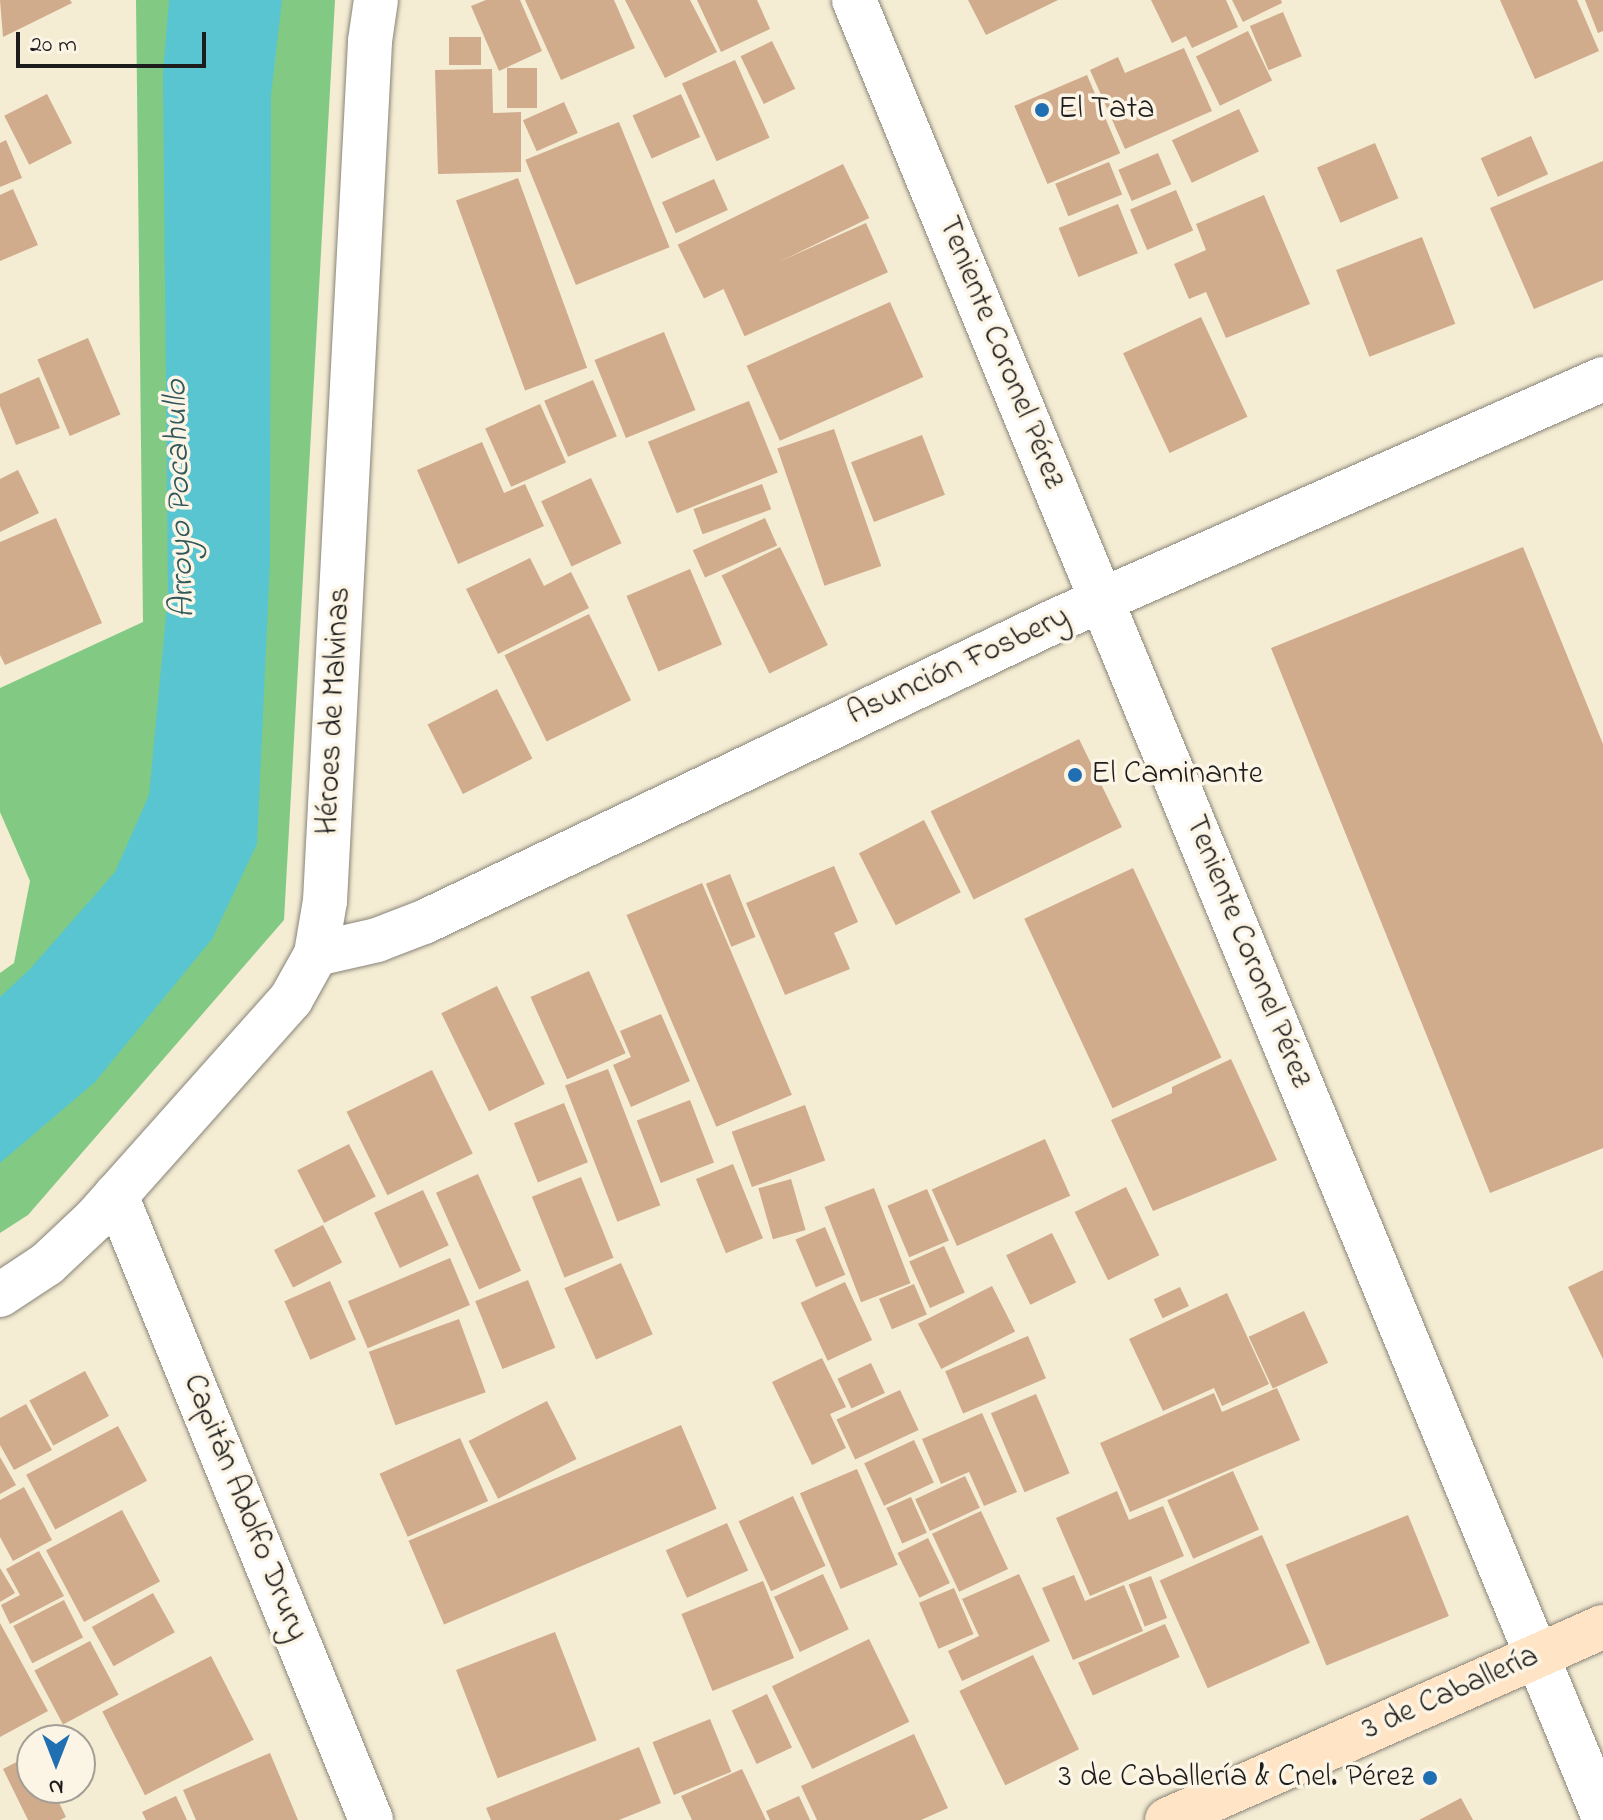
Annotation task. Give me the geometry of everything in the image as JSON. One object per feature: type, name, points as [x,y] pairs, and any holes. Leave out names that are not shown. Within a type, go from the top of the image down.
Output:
[{"type":"main road","name":"3 de Caballería","points":[[1167,1820],[1603,1627]]},
{"type":"street","name":"Héroes de Malvinas","points":[[0,1295],[73,1243],[291,999],[316,954],[325,901],[369,57],[376,0]]},
{"type":"street","name":"Teniente Coronel Pérez","points":[[854,0],[1603,1815]]},
{"type":"street","name":"Asunción Fosbery","points":[[316,954],[377,940],[424,922],[1102,600],[1603,379]]},
{"type":"street","name":"Capitán Adolfo Drury","points":[[116,1195],[371,1820]]},
{"type":"green space","points":[[136,0],[335,0],[284,920],[28,1215],[0,1233],[0,973],[14,963],[30,881],[0,812],[0,688],[143,622]]},
{"type":"water","name":"Arroyo Pocahullo","points":[[169,0],[282,0],[271,95],[270,562],[257,844],[212,939],[95,1082],[0,1163],[0,997],[30,969],[115,872],[149,795],[168,595],[163,74]]},
{"type":"building","points":[[0,0],[70,0],[72,3],[3,37]]},
{"type":"building","points":[[486,0],[520,0],[542,51],[499,71],[471,6]]},
{"type":"building","points":[[525,0],[614,0],[635,48],[561,80]]},
{"type":"building","points":[[625,0],[690,0],[717,52],[665,78]]},
{"type":"building","points":[[697,0],[757,0],[770,29],[721,52]]},
{"type":"building","points":[[968,0],[1058,0],[986,35]]},
{"type":"building","points":[[1151,0],[1226,0],[1238,27],[1192,48],[1186,36],[1172,43]]},
{"type":"building","points":[[1232,0],[1281,0],[1282,3],[1243,22]]},
{"type":"building","points":[[1500,0],[1577,0],[1599,51],[1535,79]]},
{"type":"building","points":[[1585,0],[1603,0],[1603,31],[1598,33]]},
{"type":"building","points":[[1283,12],[1302,56],[1269,70],[1250,26]]},
{"type":"building","points":[[1248,31],[1272,80],[1220,106],[1196,56]]},
{"type":"building","points":[[449,37],[481,37],[481,65],[449,65]]},
{"type":"building","points":[[772,41],[795,89],[764,104],[741,56]]},
{"type":"building","points":[[1184,48],[1212,111],[1125,149],[1090,70],[1118,57],[1125,73]]},
{"type":"building","points":[[735,60],[770,138],[717,161],[682,84]]},
{"type":"building","points":[[507,68],[537,68],[537,108],[507,108]]},
{"type":"building","points":[[492,69],[493,113],[521,112],[521,172],[438,174],[435,70]]},
{"type":"building","points":[[1087,75],[1120,153],[1047,184],[1014,106]]},
{"type":"building","points":[[47,94],[72,143],[29,165],[4,116]]},
{"type":"building","points":[[681,94],[700,137],[652,158],[633,116]]},
{"type":"building","points":[[564,102],[578,133],[537,151],[523,120]]},
{"type":"building","points":[[1239,109],[1259,152],[1192,183],[1172,140]]},
{"type":"building","points":[[619,122],[670,247],[576,285],[525,160]]},
{"type":"building","points":[[1531,136],[1548,174],[1498,197],[1481,158]]},
{"type":"building","points":[[6,140],[22,178],[0,187],[0,143]]},
{"type":"building","points":[[1375,143],[1398,198],[1340,223],[1317,168]]},
{"type":"building","points":[[1158,153],[1171,184],[1132,201],[1118,170]]},
{"type":"building","points":[[1603,161],[1603,280],[1534,309],[1490,208]]},
{"type":"building","points":[[1109,162],[1122,194],[1068,216],[1055,184]]},
{"type":"building","points":[[843,164],[869,218],[704,299],[678,245]]},
{"type":"building","points":[[518,178],[587,368],[525,390],[456,201]]},
{"type":"building","points":[[714,179],[728,210],[676,233],[662,202]]},
{"type":"building","points":[[13,189],[38,245],[0,261],[0,195]]},
{"type":"building","points":[[1176,190],[1193,231],[1147,250],[1130,210]]},
{"type":"building","points":[[1264,195],[1310,304],[1226,338],[1206,292],[1189,299],[1174,264],[1206,250],[1196,224]]},
{"type":"building","points":[[1118,204],[1138,253],[1079,277],[1059,228]]},
{"type":"building","points":[[866,223],[888,272],[745,336],[723,287]]},
{"type":"building","points":[[1422,237],[1455,324],[1369,357],[1336,270]]},
{"type":"building","points":[[890,302],[923,377],[780,441],[747,366]]},
{"type":"building","points":[[1201,317],[1247,417],[1170,453],[1123,353]]},
{"type":"building","points":[[664,332],[695,410],[626,438],[594,360]]},
{"type":"building","points":[[88,338],[120,414],[70,436],[37,359]]},
{"type":"building","points":[[39,377],[60,428],[16,445],[0,406],[0,394]]},
{"type":"building","points":[[593,380],[617,436],[568,457],[544,401]]},
{"type":"building","points":[[749,401],[778,472],[677,513],[648,442]]},
{"type":"building","points":[[540,404],[566,462],[511,487],[485,428]]},
{"type":"building","points":[[834,429],[881,566],[824,586],[777,449]]},
{"type":"building","points":[[922,435],[945,495],[874,522],[851,462]]},
{"type":"building","points":[[482,442],[504,493],[525,484],[544,526],[458,564],[417,470]]},
{"type":"building","points":[[18,470],[39,513],[0,532],[0,479]]},
{"type":"building","points":[[591,478],[621,543],[572,566],[541,501]]},
{"type":"building","points":[[762,484],[771,509],[703,534],[693,509]]},
{"type":"building","points":[[56,518],[102,623],[5,665],[0,655],[0,542]]},
{"type":"building","points":[[765,518],[777,545],[705,578],[693,550]]},
{"type":"building","points":[[780,547],[828,645],[769,673],[722,575]]},
{"type":"building","points":[[1523,547],[1603,744],[1603,1148],[1490,1193],[1271,648]]},
{"type":"building","points":[[530,558],[544,586],[571,572],[589,608],[498,654],[466,589]]},
{"type":"building","points":[[690,569],[722,644],[659,671],[626,596]]},
{"type":"building","points":[[589,614],[631,700],[547,741],[505,655]]},
{"type":"building","points":[[497,689],[532,758],[463,794],[428,724]]},
{"type":"building","points":[[1079,739],[1122,827],[974,899],[931,811]]},
{"type":"building","points":[[924,820],[961,892],[896,925],[859,853]]},
{"type":"building","points":[[834,866],[858,922],[834,933],[850,969],[785,995],[746,903]]},
{"type":"building","points":[[1133,868],[1221,1057],[1113,1108],[1024,919]]},
{"type":"building","points":[[730,874],[755,937],[731,947],[706,884]]},
{"type":"building","points":[[702,883],[792,1095],[716,1127],[627,915]]},
{"type":"building","points":[[589,971],[626,1053],[567,1079],[531,997]]},
{"type":"building","points":[[497,986],[545,1084],[489,1111],[441,1013]]},
{"type":"building","points":[[661,1014],[690,1081],[631,1107],[613,1065],[631,1057],[620,1031]]},
{"type":"building","points":[[1231,1059],[1277,1160],[1153,1211],[1111,1120],[1172,1093],[1172,1087]]},
{"type":"building","points":[[608,1069],[660,1205],[617,1222],[565,1085]]},
{"type":"building","points":[[432,1070],[473,1154],[387,1195],[347,1112]]},
{"type":"building","points":[[690,1100],[714,1163],[661,1183],[637,1120]]},
{"type":"building","points":[[564,1103],[588,1162],[538,1183],[514,1123]]},
{"type":"building","points":[[805,1105],[825,1160],[752,1187],[732,1132]]},
{"type":"building","points":[[1045,1139],[1070,1196],[957,1246],[932,1189]]},
{"type":"building","points":[[349,1144],[376,1197],[324,1223],[297,1170]]},
{"type":"building","points":[[733,1164],[763,1238],[726,1253],[696,1179]]},
{"type":"building","points":[[478,1174],[521,1271],[479,1290],[436,1193]]},
{"type":"building","points":[[581,1177],[614,1258],[564,1278],[532,1197]]},
{"type":"building","points":[[791,1179],[806,1230],[773,1239],[758,1188]]},
{"type":"building","points":[[1126,1187],[1159,1255],[1108,1280],[1075,1212]]},
{"type":"building","points":[[874,1188],[911,1283],[861,1302],[825,1207]]},
{"type":"building","points":[[927,1189],[949,1241],[909,1257],[887,1206]]},
{"type":"building","points":[[423,1190],[449,1245],[400,1268],[374,1213]]},
{"type":"building","points":[[323,1225],[342,1262],[293,1287],[274,1250]]},
{"type":"building","points":[[825,1227],[845,1275],[816,1287],[796,1240]]},
{"type":"building","points":[[1052,1233],[1076,1282],[1030,1305],[1006,1255]]},
{"type":"building","points":[[944,1246],[965,1293],[930,1308],[909,1261]]},
{"type":"building","points":[[450,1258],[470,1305],[368,1348],[348,1301]]},
{"type":"building","points":[[621,1263],[653,1334],[596,1359],[564,1288]]},
{"type":"building","points":[[1603,1270],[1603,1359],[1568,1287]]},
{"type":"building","points":[[528,1280],[555,1348],[502,1369],[475,1301]]},
{"type":"building","points":[[330,1281],[356,1339],[310,1360],[284,1301]]},
{"type":"building","points":[[845,1282],[872,1340],[828,1361],[801,1303]]},
{"type":"building","points":[[914,1284],[927,1314],[892,1329],[879,1299]]},
{"type":"building","points":[[992,1286],[1015,1331],[941,1369],[918,1324]]},
{"type":"building","points":[[1180,1287],[1189,1306],[1163,1318],[1154,1299]]},
{"type":"building","points":[[1227,1293],[1269,1384],[1222,1406],[1214,1388],[1163,1411],[1129,1339]]},
{"type":"building","points":[[1304,1311],[1328,1363],[1273,1388],[1249,1337]]},
{"type":"building","points":[[459,1319],[486,1392],[395,1425],[369,1352]]},
{"type":"building","points":[[1028,1336],[1046,1378],[963,1414],[945,1371]]},
{"type":"building","points":[[822,1358],[846,1407],[830,1414],[846,1448],[812,1465],[772,1382]]},
{"type":"building","points":[[871,1363],[885,1393],[851,1409],[837,1379]]},
{"type":"building","points":[[85,1371],[109,1416],[53,1446],[29,1401]]},
{"type":"building","points":[[1277,1388],[1300,1440],[1130,1512],[1100,1443],[1214,1393],[1222,1412]]},
{"type":"building","points":[[900,1390],[919,1430],[855,1459],[837,1420]]},
{"type":"building","points":[[1036,1394],[1070,1473],[1024,1492],[991,1413]]},
{"type":"building","points":[[547,1401],[577,1459],[498,1499],[469,1441]]},
{"type":"building","points":[[26,1404],[52,1450],[14,1470],[0,1445],[0,1418]]},
{"type":"building","points":[[982,1413],[1017,1492],[984,1506],[969,1472],[941,1484],[922,1439]]},
{"type":"building","points":[[681,1425],[717,1509],[444,1624],[409,1541]]},
{"type":"building","points":[[118,1426],[147,1481],[55,1530],[26,1475]]},
{"type":"building","points":[[460,1438],[488,1501],[408,1537],[380,1474]]},
{"type":"building","points":[[914,1440],[934,1483],[884,1506],[864,1463]]},
{"type":"building","points":[[0,1457],[16,1485],[0,1494]]},
{"type":"building","points":[[857,1469],[898,1565],[841,1589],[800,1493]]},
{"type":"building","points":[[1233,1471],[1259,1529],[1193,1559],[1167,1500]]},
{"type":"building","points":[[965,1476],[980,1508],[930,1531],[915,1499]]},
{"type":"building","points":[[24,1487],[52,1540],[13,1561],[0,1537],[0,1500]]},
{"type":"building","points":[[1117,1491],[1129,1520],[1163,1506],[1184,1556],[1090,1596],[1056,1518]]},
{"type":"building","points":[[793,1496],[826,1566],[771,1591],[739,1521]]},
{"type":"building","points":[[911,1497],[927,1533],[902,1544],[886,1508]]},
{"type":"building","points":[[122,1510],[160,1582],[84,1622],[46,1550]]},
{"type":"building","points":[[981,1511],[1008,1569],[959,1592],[932,1534]]},
{"type":"building","points":[[1408,1515],[1449,1616],[1326,1666],[1286,1564]]},
{"type":"building","points":[[727,1523],[748,1571],[687,1598],[666,1550]]},
{"type":"building","points":[[1262,1535],[1310,1643],[1208,1688],[1160,1581]]},
{"type":"building","points":[[928,1538],[950,1583],[919,1598],[897,1553]]},
{"type":"building","points":[[39,1551],[64,1596],[10,1624],[1,1605],[20,1595],[6,1569]]},
{"type":"building","points":[[0,1568],[15,1593],[0,1602]]},
{"type":"building","points":[[823,1574],[849,1629],[800,1652],[774,1597]]},
{"type":"building","points":[[1019,1574],[1050,1641],[962,1681],[948,1651],[979,1636],[962,1599]]},
{"type":"building","points":[[1074,1575],[1085,1601],[1124,1585],[1143,1631],[1073,1660],[1042,1588]]},
{"type":"building","points":[[1151,1576],[1167,1618],[1145,1627],[1129,1585]]},
{"type":"building","points":[[763,1581],[794,1658],[713,1691],[681,1614]]},
{"type":"building","points":[[954,1588],[974,1634],[939,1649],[919,1603]]},
{"type":"building","points":[[153,1593],[175,1632],[114,1666],[92,1627]]},
{"type":"building","points":[[64,1600],[83,1637],[32,1663],[13,1626]]},
{"type":"building","points":[[0,1623],[48,1711],[24,1724],[16,1724],[16,1728],[0,1737]]},
{"type":"building","points":[[1165,1624],[1180,1657],[1093,1696],[1078,1663]]},
{"type":"building","points":[[555,1632],[597,1740],[498,1778],[456,1670]]},
{"type":"building","points":[[869,1639],[909,1722],[812,1769],[772,1686]]},
{"type":"building","points":[[90,1641],[119,1695],[63,1724],[34,1671]]},
{"type":"building","points":[[1033,1655],[1079,1749],[1005,1785],[959,1691]]},
{"type":"building","points":[[211,1656],[254,1740],[145,1795],[102,1711]]},
{"type":"building","points":[[767,1694],[792,1747],[757,1764],[732,1710]]},
{"type":"building","points":[[710,1719],[731,1772],[674,1795],[653,1742]]},
{"type":"building","points":[[914,1734],[948,1808],[921,1820],[817,1820],[801,1786]]},
{"type":"building","points":[[639,1747],[661,1803],[619,1820],[491,1820],[486,1808]]},
{"type":"building","points":[[270,1753],[298,1820],[196,1820],[183,1790]]},
{"type":"building","points":[[16,1762],[16,1796],[3,1769]]},
{"type":"building","points":[[742,1769],[766,1820],[692,1820],[681,1796]]},
{"type":"building","points":[[176,1796],[187,1820],[146,1820],[142,1812]]},
{"type":"building","points":[[799,1796],[810,1820],[770,1820],[766,1811]]},
{"type":"building","points":[[1461,1798],[1473,1820],[1419,1820]]},
{"type":"building","points":[[20,1804],[60,1804],[66,1817],[60,1820],[28,1820]]},
{"type":"place","name":"El Tata","points":[[1042,110]]},
{"type":"place","name":"El Caminante","points":[[1075,775]]},
{"type":"place","name":"3 de Caballería & Cnel. Pérez","points":[[1430,1778]]}]
